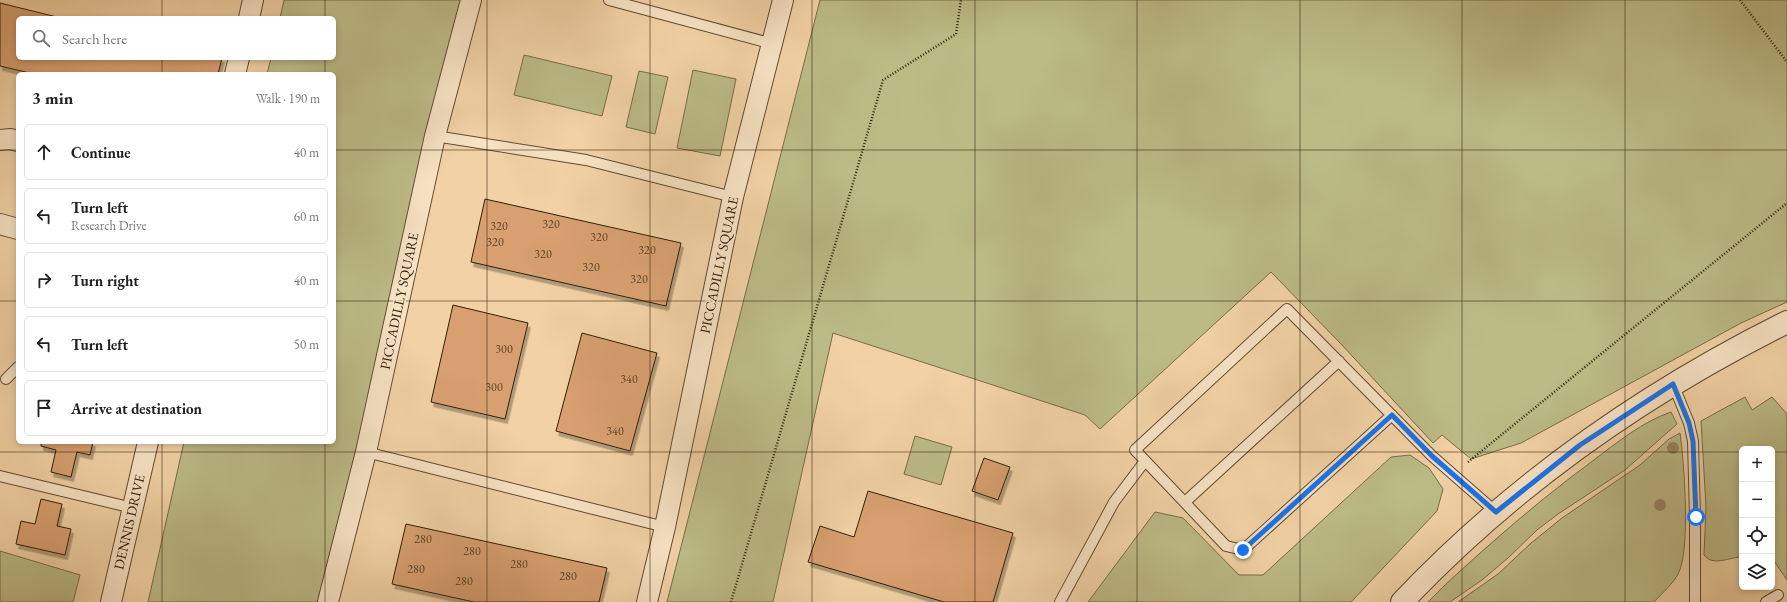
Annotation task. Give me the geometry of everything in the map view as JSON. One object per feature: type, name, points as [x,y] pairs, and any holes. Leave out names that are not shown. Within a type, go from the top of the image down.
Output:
[{"type":"street","points":[[249,16],[253,0]]},
{"type":"street","name":"PICCADILLY SQUARE","points":[[328,602],[366,452],[435,136],[472,0]]},
{"type":"street","name":"PICCADILLY SQUARE","points":[[647,602],[665,527],[733,197],[783,0]]},
{"type":"street","points":[[236,72],[238,60]]},
{"type":"street","points":[[0,140],[10,139],[16,140]]},
{"type":"street","points":[[0,224],[16,228]]},
{"type":"street","points":[[1402,602],[1434,567],[1496,512],[1580,445],[1673,384],[1754,338],[1787,322]]},
{"type":"street","name":"DENNIS DRIVE","points":[[110,602],[148,444]]},
{"type":"lane","points":[[609,0],[773,44]]},
{"type":"lane","points":[[435,136],[586,160],[733,197]]},
{"type":"lane","points":[[1392,415],[1243,550],[1226,546],[1135,450],[1287,309],[1392,415],[1432,456],[1496,512]]},
{"type":"lane","points":[[1184,502],[1338,361]]},
{"type":"lane","points":[[6,379],[16,369]]},
{"type":"lane","points":[[1673,384],[1689,423],[1693,441],[1696,517],[1695,602]]},
{"type":"lane","points":[[366,452],[665,527]]},
{"type":"lane","points":[[1060,602],[1114,502],[1145,461]]},
{"type":"lane","points":[[0,476],[133,508]]},
{"type":"lane","points":[[1766,602],[1778,595]]},
{"type":"path","points":[[731,602],[883,80],[956,34],[961,0]]},
{"type":"path","points":[[1740,0],[1787,62]]},
{"type":"path","points":[[1454,474],[1787,202]]},
{"type":"shaded area","points":[[284,0],[474,0],[321,602],[148,602],[184,444],[336,444],[336,72],[268,72],[270,60],[336,60],[336,16],[280,16]]},
{"type":"shaded area","points":[[820,0],[1787,0],[1787,302],[1741,323],[1521,443],[1471,459],[1442,435],[1433,443],[1341,344],[1271,272],[1100,429],[1085,415],[833,333],[773,602],[667,602]]},
{"type":"shaded area","points":[[524,55],[612,76],[602,116],[514,95]]},
{"type":"shaded area","points":[[693,70],[736,79],[720,156],[677,148]]},
{"type":"shaded area","points":[[639,71],[668,77],[655,134],[626,127]]},
{"type":"shaded area","points":[[1745,397],[1752,410],[1772,397],[1787,414],[1787,580],[1775,562],[1775,446],[1739,446],[1739,557],[1717,561],[1708,559],[1704,555],[1706,507],[1701,421]]},
{"type":"shaded area","points":[[1671,412],[1677,424],[1625,470],[1558,514],[1537,530],[1508,558],[1482,580],[1450,602],[1428,602],[1488,546],[1567,481],[1631,433],[1651,421]]},
{"type":"shaded area","points":[[1680,433],[1685,505],[1682,562],[1676,578],[1654,602],[1458,602],[1498,574],[1530,544],[1562,518],[1640,465],[1669,439]]},
{"type":"shaded area","points":[[915,436],[952,447],[941,485],[904,474]]},
{"type":"shaded area","points":[[1410,455],[1429,468],[1443,489],[1437,511],[1351,602],[1088,602],[1155,512],[1183,518],[1239,575],[1263,575],[1391,457]]},
{"type":"shaded area","points":[[0,551],[80,575],[73,602],[0,602]]},
{"type":"building","points":[[0,3],[53,16],[16,16],[16,60],[222,60],[218,72],[26,72],[0,66]]},
{"type":"building","points":[[485,199],[681,243],[666,306],[471,262]]},
{"type":"building","points":[[453,305],[528,323],[505,419],[431,402]]},
{"type":"building","points":[[582,333],[657,353],[630,451],[556,431]]},
{"type":"building","points":[[41,444],[93,444],[90,455],[77,452],[71,477],[51,472],[56,450],[41,446]]},
{"type":"building","points":[[984,458],[1010,467],[998,500],[972,491]]},
{"type":"building","points":[[868,491],[1013,533],[993,602],[944,602],[808,562],[820,526],[854,537]]},
{"type":"building","points":[[41,499],[62,504],[57,526],[71,529],[65,555],[16,544],[21,521],[35,524]]},
{"type":"building","points":[[406,524],[607,568],[599,602],[474,602],[392,584]]},
{"type":"route","points":[[1243,550],[1392,415],[1432,456],[1496,512],[1580,445],[1673,384],[1689,423],[1693,441],[1696,517]]}]
